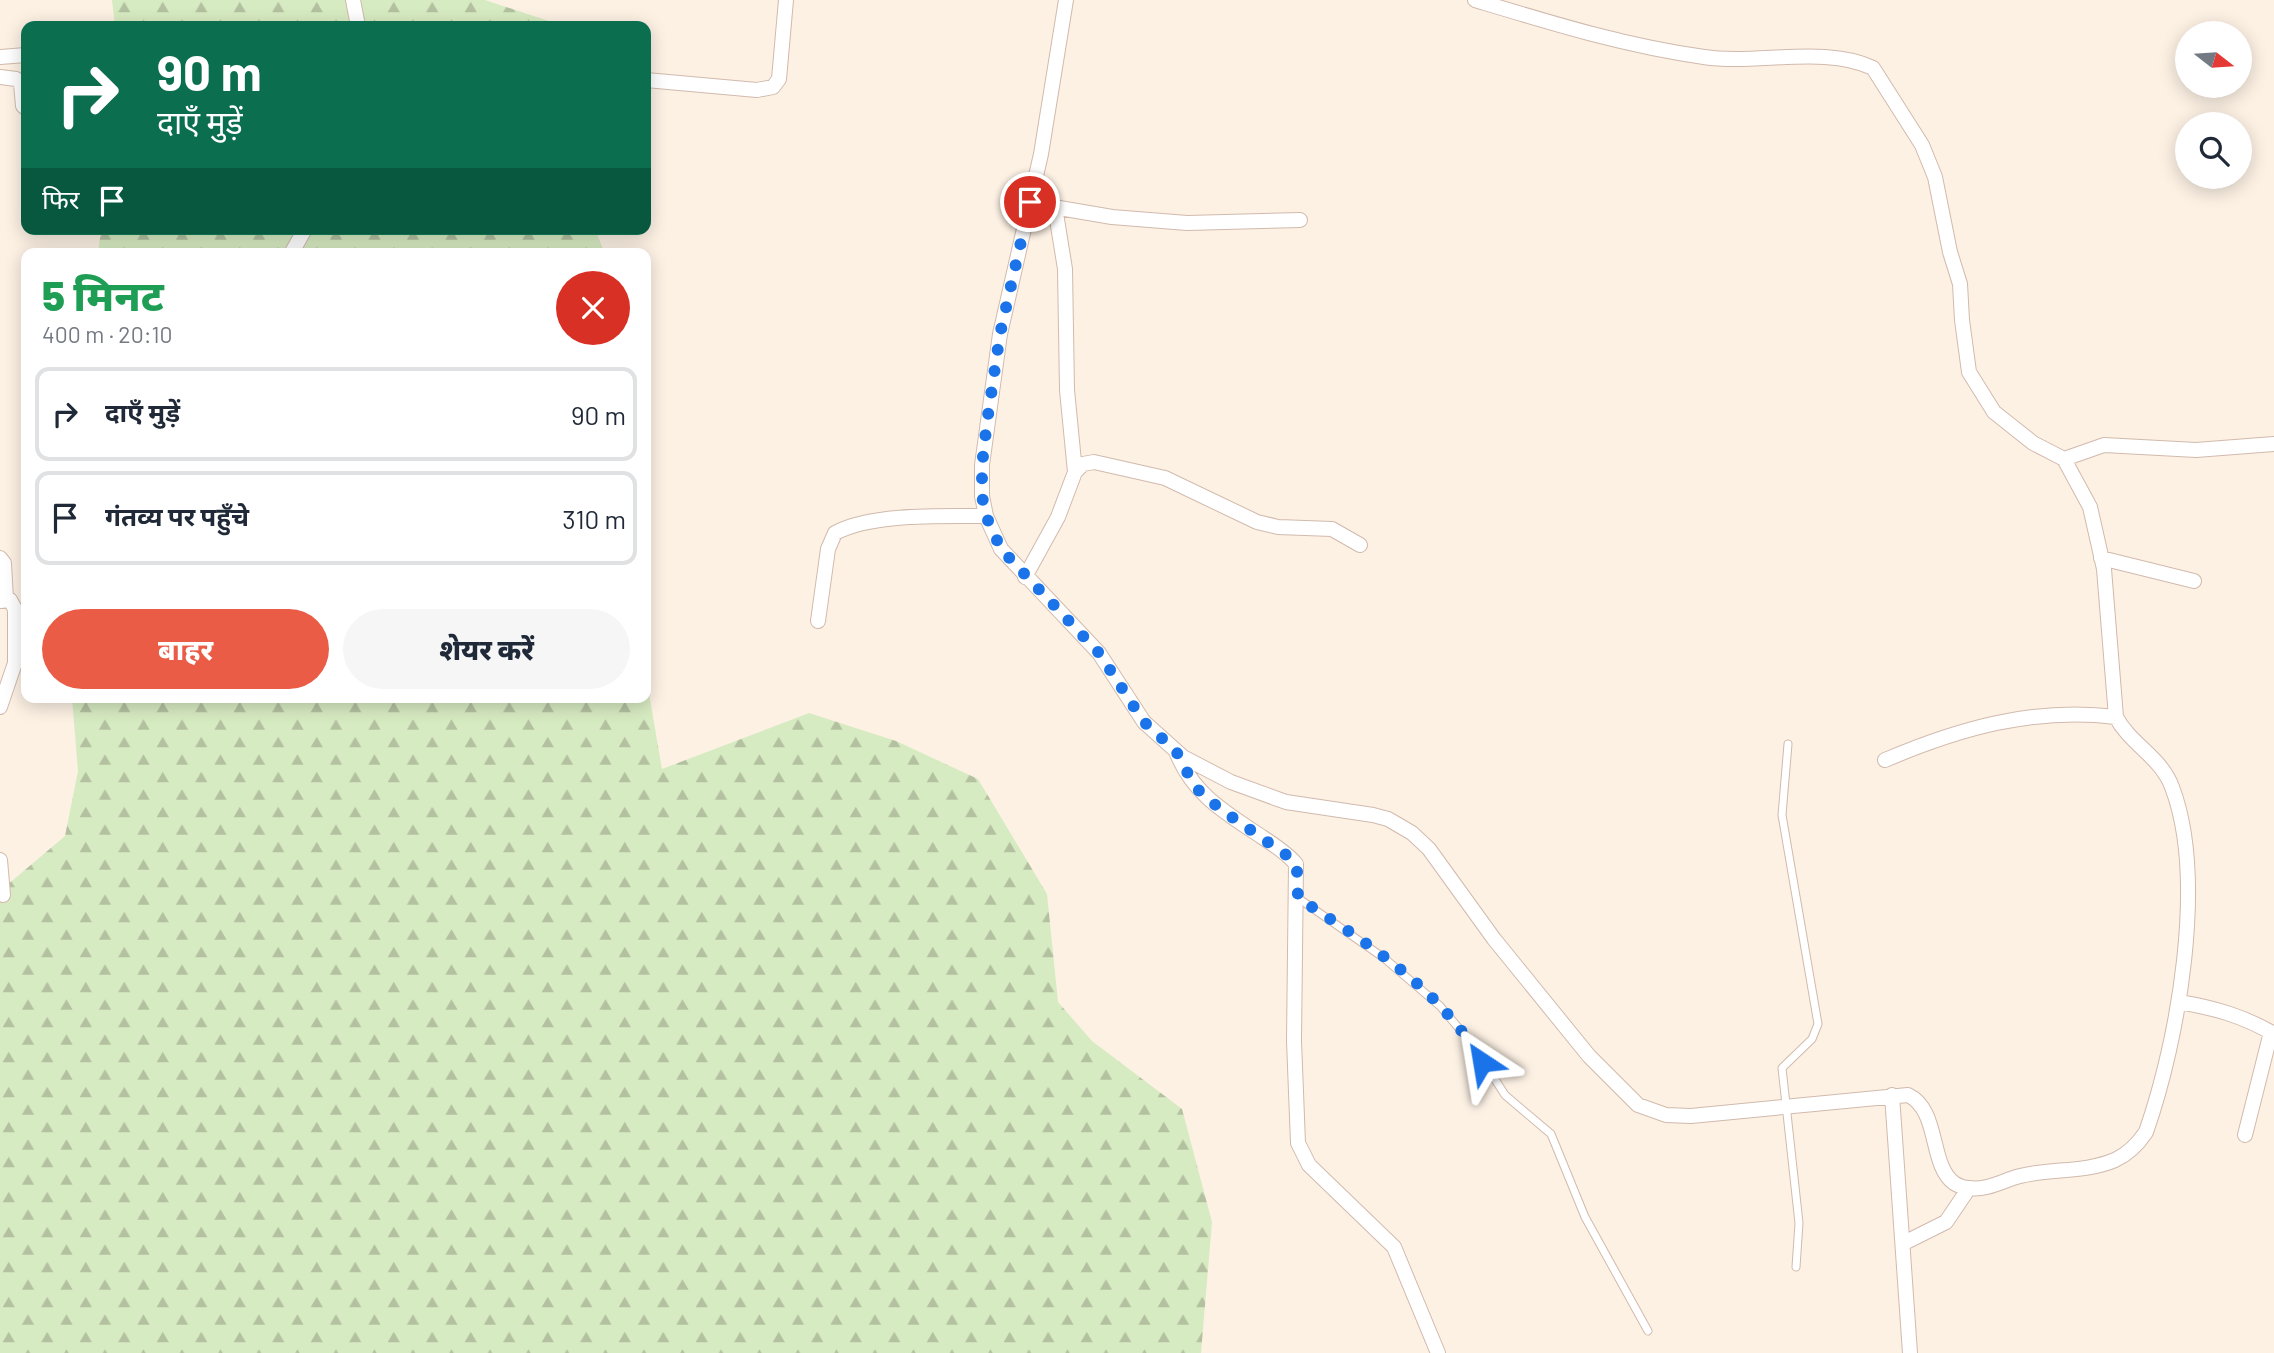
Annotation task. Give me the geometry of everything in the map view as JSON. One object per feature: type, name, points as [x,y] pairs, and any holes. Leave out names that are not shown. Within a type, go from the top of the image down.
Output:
[{"type":"street","points":[[353,0],[357,21]]},
{"type":"street","points":[[651,80],[757,90],[773,87],[779,79],[786,0]]},
{"type":"street","points":[[1066,0],[1041,154],[1000,334],[982,465],[982,496],[986,516],[1001,549],[1025,577],[1080,630],[1105,661],[1144,722],[1176,751],[1231,782],[1286,802],[1388,819],[1412,833],[1429,849],[1494,939],[1589,1056],[1638,1105],[1666,1115],[1690,1115],[1908,1095],[1919,1103],[1948,1177],[1955,1184],[1969,1188],[2034,1173],[2094,1167],[2117,1159],[2138,1143],[2152,1115],[2179,1002],[2187,884],[2177,804],[2165,771],[2121,727],[2116,717],[2101,558],[2090,507],[2064,459],[2033,443],[1994,412],[1969,372],[1962,320],[1961,284],[1950,252],[1934,177],[1922,145],[1873,68],[1861,62],[1706,57],[1566,28],[1475,0]]},
{"type":"street","points":[[0,57],[21,55]]},
{"type":"street","points":[[0,77],[16,79],[20,83],[21,91]]},
{"type":"street","points":[[1030,202],[1112,217],[1187,223],[1300,220]]},
{"type":"street","points":[[1055,207],[1065,269],[1067,390],[1075,472]]},
{"type":"street","points":[[2064,459],[2104,445],[2196,450],[2274,444]]},
{"type":"street","points":[[1025,577],[1058,517],[1075,472],[1083,464],[1094,462],[1155,475],[1196,490],[1257,522],[1278,527],[1332,529],[1360,545]]},
{"type":"street","points":[[818,621],[828,549],[835,533],[854,526],[905,518],[986,516]]},
{"type":"street","points":[[0,558],[4,563],[3,600],[12,602],[15,609],[15,663],[0,707]]},
{"type":"street","points":[[2101,558],[2194,581]]},
{"type":"street","points":[[1885,760],[1938,738],[2022,716],[2064,712],[2116,717]]},
{"type":"street","points":[[1176,751],[1195,787],[1219,808],[1292,859],[1297,871],[1298,898],[1294,1041],[1298,1143],[1309,1165],[1394,1247],[1438,1353]]},
{"type":"street","points":[[0,860],[3,895]]},
{"type":"street","points":[[2179,1002],[2244,1017],[2273,1033],[2245,1135]]},
{"type":"street","points":[[1892,1095],[1910,1353]]},
{"type":"street","points":[[1904,1243],[1946,1222],[1969,1188]]},
{"type":"lane","points":[[1788,744],[1782,815],[1818,1024],[1812,1039],[1782,1068],[1799,1223],[1796,1267]]},
{"type":"lane","points":[[1298,898],[1384,958],[1440,1006],[1473,1045],[1492,1079],[1505,1095],[1551,1134],[1586,1217],[1648,1331]]},
{"type":"green space","points":[[112,0],[485,0],[549,21],[114,21]]},
{"type":"green space","points":[[100,235],[597,235],[603,248],[99,248]]},
{"type":"green space","points":[[72,703],[651,703],[662,769],[809,713],[896,741],[978,779],[1047,894],[1058,1002],[1092,1041],[1182,1109],[1212,1222],[1201,1353],[0,1353],[0,891],[65,836],[78,771]]},
{"type":"route","points":[[1030,202],[1000,334],[982,465],[982,496],[993,534],[1001,549],[1025,577],[1080,630],[1099,653],[1144,722],[1160,740],[1176,751],[1182,768],[1195,787],[1219,808],[1292,859],[1296,864],[1298,898],[1384,958],[1419,987],[1456,1024],[1473,1045],[1482,1062]]}]
